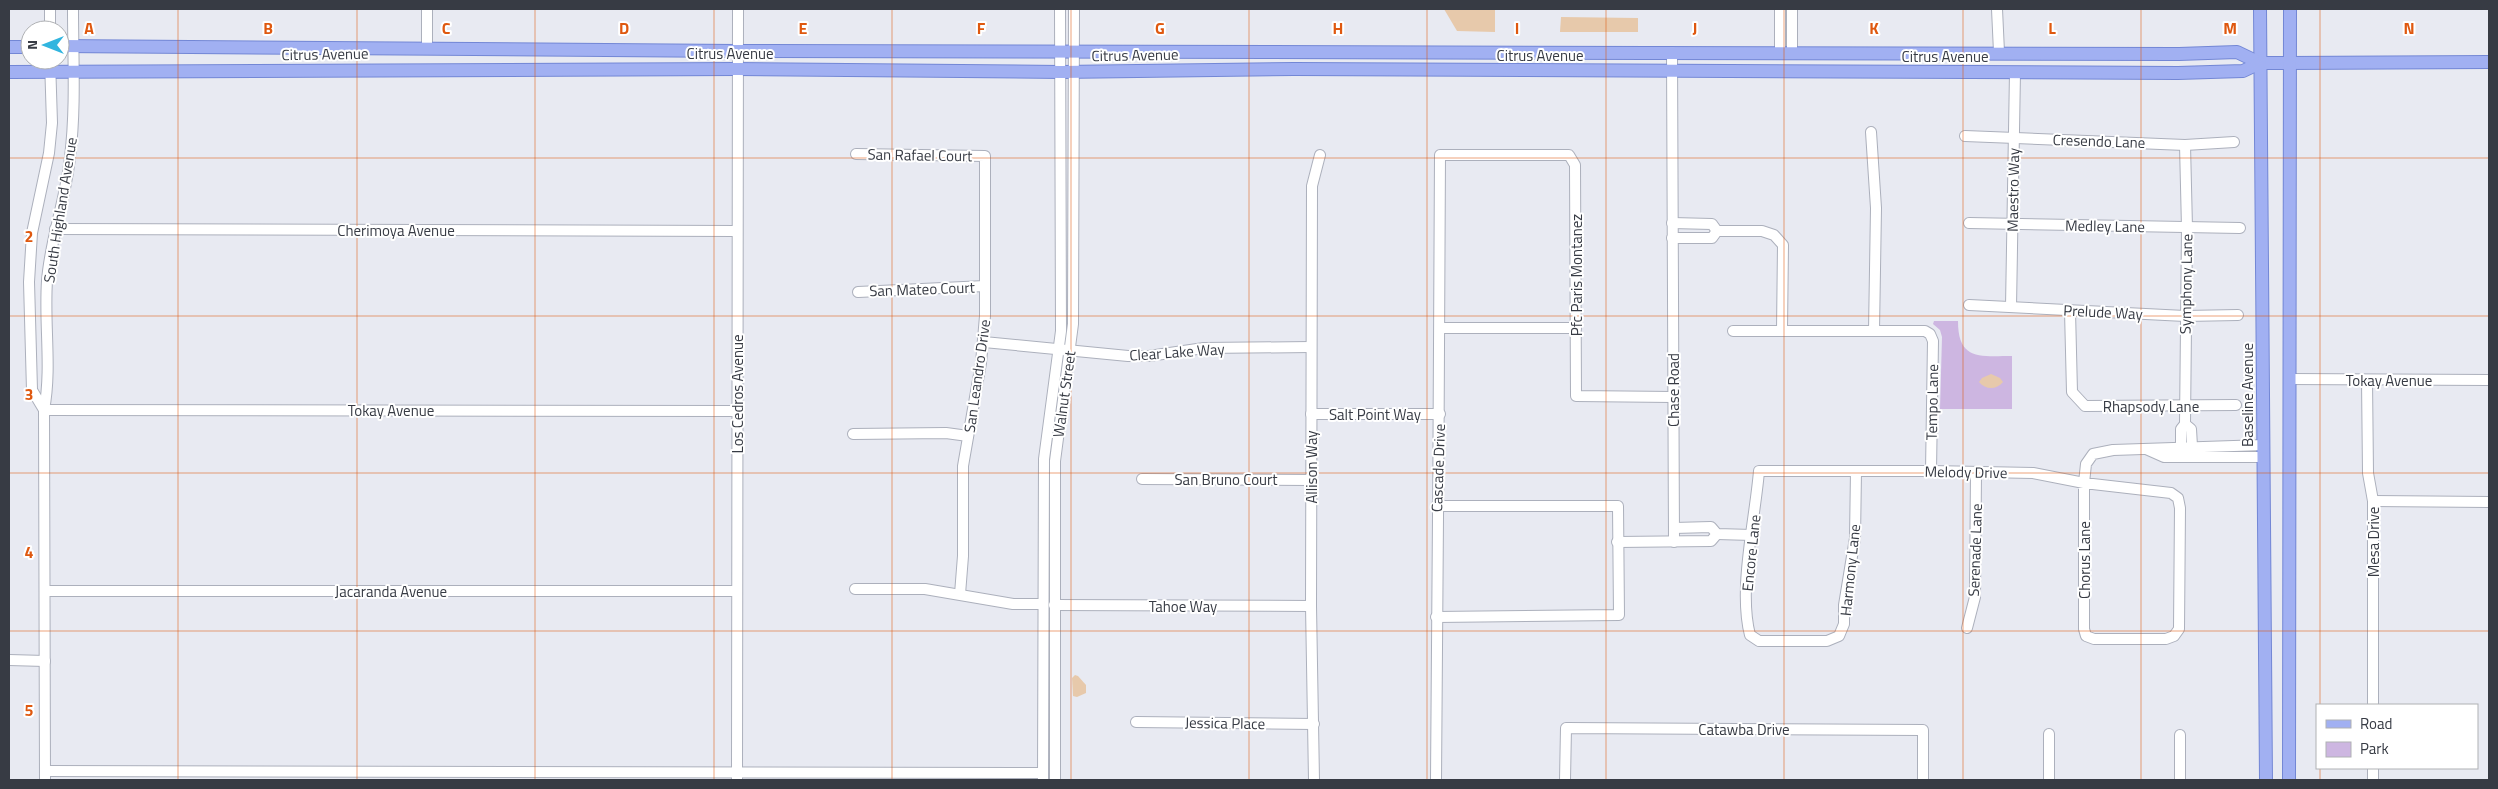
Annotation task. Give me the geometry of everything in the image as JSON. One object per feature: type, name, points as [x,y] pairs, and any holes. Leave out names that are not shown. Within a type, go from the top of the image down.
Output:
[{"type":"main road","name":"Baseline Avenue","points":[[2260,9],[2266,780]]},
{"type":"main road","points":[[2289,780],[2290,9]]},
{"type":"main road","name":"Citrus Avenue","points":[[70,46],[737,51],[2237,52],[2260,63]]},
{"type":"main road","name":"Citrus Avenue","points":[[65,70],[73,72],[737,69],[1068,72],[1294,69],[2015,72],[2240,71],[2260,63],[2489,62]]},
{"type":"main road","name":"Citrus Avenue","points":[[9,72],[23,70]]},
{"type":"street","name":"South Highland Avenue","points":[[70,25],[73,9]]},
{"type":"street","points":[[427,9],[427,49]]},
{"type":"street","name":"Los Cedros Avenue","points":[[737,776],[738,9]]},
{"type":"street","name":"Walnut Street","points":[[1055,780],[1055,461],[1071,352],[1074,275],[1067,51],[1060,9]]},
{"type":"street","name":"Walnut Street","points":[[1067,51],[1074,9]]},
{"type":"street","points":[[1780,9],[1786,52]]},
{"type":"street","points":[[1786,52],[1792,9]]},
{"type":"street","points":[[1998,9],[1998,52]]},
{"type":"street","name":"Chase Road","points":[[1672,52],[1674,542]]},
{"type":"street","name":"South Highland Avenue","points":[[45,776],[44,410],[48,390],[47,282],[55,228],[70,157],[73,72],[70,61]]},
{"type":"street","name":"South Highland Avenue","points":[[44,410],[32,390],[29,282],[32,233],[50,153],[52,123],[50,70]]},
{"type":"street","name":"Walnut Street","points":[[1043,776],[1044,458],[1059,350],[1068,72]]},
{"type":"street","name":"Maestro Way","points":[[2011,307],[2015,72]]},
{"type":"street","points":[[1733,331],[1874,331],[1876,208],[1871,132]]},
{"type":"street","name":"Cresendo Lane","points":[[1965,136],[2185,145],[2234,142]]},
{"type":"street","name":"Symphony Lane","points":[[2180,446],[2181,429],[2185,424],[2187,228],[2185,145]]},
{"type":"street","name":"San Rafael Court","points":[[856,154],[985,156]]},
{"type":"street","name":"Cascade Drive","points":[[1436,780],[1436,506],[1440,414],[1440,155],[1569,155]]},
{"type":"street","name":"Pfc Paris Montanez","points":[[1569,155],[1576,165],[1576,396],[1673,397]]},
{"type":"street","name":"San Leandro Drive","points":[[960,594],[963,556],[964,466],[984,342],[985,156]]},
{"type":"street","name":"Allison Way","points":[[1314,780],[1311,606],[1312,186],[1320,156]]},
{"type":"street","points":[[1672,223],[1712,224],[1721,231],[1762,232],[1774,235],[1784,245],[1782,330]]},
{"type":"street","name":"Medley Lane","points":[[1969,223],[2240,228]]},
{"type":"street","name":"Cherimoya Avenue","points":[[55,228],[737,231]]},
{"type":"street","points":[[1672,238],[1712,238],[1721,231]]},
{"type":"street","name":"San Mateo Court","points":[[858,292],[985,286]]},
{"type":"street","name":"Prelude Way","points":[[1969,305],[2185,316],[2238,315]]},
{"type":"street","name":"Rhapsody Lane","points":[[2070,310],[2072,392],[2085,406],[2236,405]]},
{"type":"street","points":[[1440,328],[1576,328]]},
{"type":"street","name":"Tempo Lane","points":[[1874,331],[1925,331],[1930,334],[1933,341],[1931,471]]},
{"type":"street","name":"Clear Lake Way","points":[[984,342],[1071,352],[1135,356],[1204,348],[1312,348]]},
{"type":"street","name":"Tokay Avenue","points":[[2289,379],[2489,380]]},
{"type":"street","name":"Mesa Drive","points":[[2367,380],[2368,472],[2373,501],[2373,704]]},
{"type":"street","name":"Tokay Avenue","points":[[44,410],[737,411]]},
{"type":"street","name":"Salt Point Way","points":[[1311,414],[1440,414]]},
{"type":"street","name":"Symphony Lane","points":[[2185,424],[2191,429],[2192,446]]},
{"type":"street","points":[[853,434],[946,434],[968,436]]},
{"type":"street","points":[[2180,446],[2186,457]]},
{"type":"street","points":[[2146,449],[2192,446],[2264,451]]},
{"type":"street","points":[[2186,457],[2192,446]]},
{"type":"street","points":[[2146,449],[2164,457],[2264,451]]},
{"type":"street","name":"Chorus Lane","points":[[2086,636],[2084,629],[2084,483],[2086,464],[2093,454],[2113,450],[2146,449]]},
{"type":"street","name":"Melody Drive","points":[[1759,471],[2033,473],[2084,483],[2171,493],[2178,498],[2180,508],[2179,628],[2174,636],[2166,640],[2094,639],[2086,636]]},
{"type":"street","name":"Encore Lane","points":[[1750,635],[1747,623],[1747,575],[1759,471]]},
{"type":"street","name":"Harmony Lane","points":[[1750,635],[1759,641],[1827,641],[1839,636],[1844,624],[1844,605],[1855,538],[1856,471]]},
{"type":"street","name":"Serenade Lane","points":[[1967,628],[1975,597],[1976,472]]},
{"type":"street","name":"San Bruno Court","points":[[1142,479],[1311,480]]},
{"type":"street","points":[[2373,501],[2489,502]]},
{"type":"street","points":[[1436,506],[1618,506],[1619,615],[1436,617]]},
{"type":"street","points":[[1674,528],[1711,527],[1717,534],[1752,534]]},
{"type":"street","points":[[1618,542],[1711,541],[1717,534]]},
{"type":"street","points":[[855,589],[925,589],[1013,604],[1043,604]]},
{"type":"street","name":"Jacaranda Avenue","points":[[45,591],[737,591]]},
{"type":"street","name":"Tahoe Way","points":[[1054,605],[1311,606]]},
{"type":"street","points":[[9,660],[45,660]]},
{"type":"street","name":"Jessica Place","points":[[1136,722],[1314,724]]},
{"type":"street","name":"Catawba Drive","points":[[1566,780],[1566,728],[1923,730],[1923,780]]},
{"type":"street","points":[[2049,734],[2049,780]]},
{"type":"street","points":[[2180,735],[2180,780]]},
{"type":"street","points":[[45,776],[1043,776]]},
{"type":"green space","points":[[1934,321],[1958,321],[1962,343],[1973,354],[2012,356],[2012,409],[1940,409],[1942,337],[1940,330],[1933,324]]},
{"type":"shaded area","points":[[1444,9],[1495,9],[1495,32],[1457,31]]},
{"type":"shaded area","points":[[1561,17],[1638,18],[1638,32],[1560,32]]},
{"type":"shaded area","points":[[1991,374],[2000,378],[2003,382],[1991,388],[1985,387],[1979,382],[1982,378]]},
{"type":"shaded area","points":[[1075,675],[1086,685],[1086,693],[1077,697],[1073,696],[1072,678]]}]
